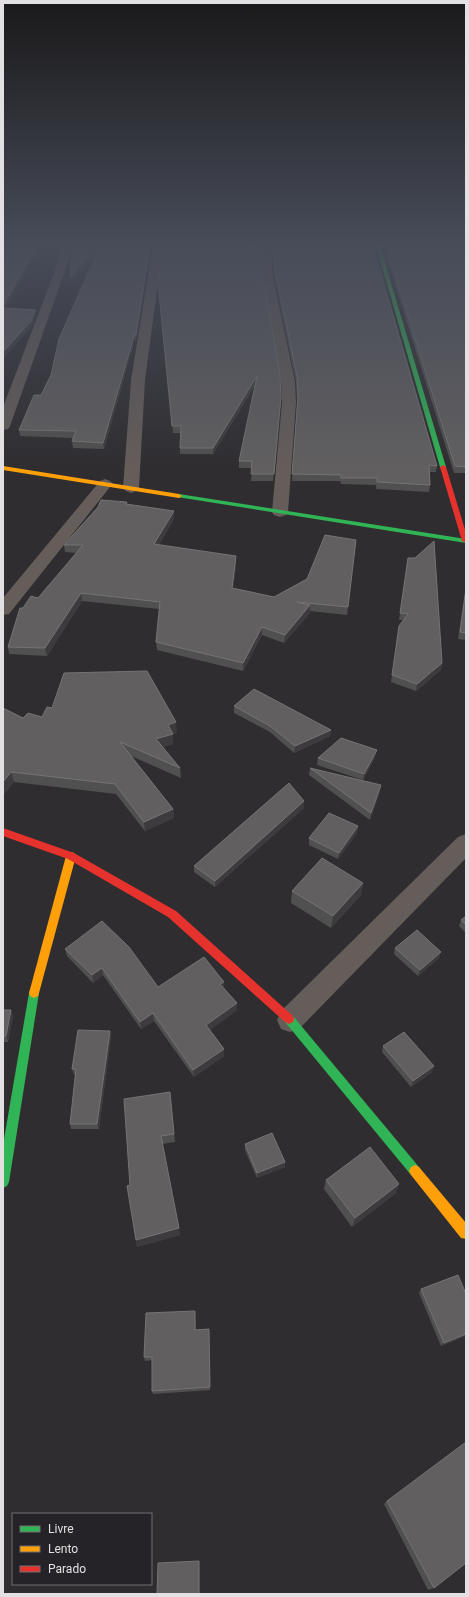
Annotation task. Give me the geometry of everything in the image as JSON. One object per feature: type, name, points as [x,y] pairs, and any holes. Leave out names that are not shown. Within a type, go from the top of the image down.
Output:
[{"type":"street","points":[[3,426],[42,321]]},
{"type":"street","points":[[131,488],[138,380],[147,321]]},
{"type":"street","points":[[276,321],[288,382],[289,403],[280,512]]},
{"type":"street","points":[[3,468],[465,541],[400,321]]},
{"type":"street","points":[[3,610],[105,484]]},
{"type":"street","points":[[3,832],[71,856],[172,914],[290,1020],[466,1233]]},
{"type":"street","points":[[290,1020],[466,843]]},
{"type":"street","points":[[3,1182],[32,999],[71,856]]},
{"type":"building","points":[[3,321],[31,321],[31,321],[3,352]]},
{"type":"building","points":[[67,321],[138,321],[136,335],[135,333],[103,443],[72,441],[76,431],[19,430],[34,395],[41,395],[51,375],[59,339]]},
{"type":"building","points":[[162,321],[270,321],[280,376],[281,397],[274,474],[251,474],[252,461],[239,461],[257,376],[213,448],[180,448],[181,426],[172,426]]},
{"type":"building","points":[[285,321],[395,321],[437,466],[429,465],[430,485],[377,482],[377,478],[341,478],[341,475],[292,474],[298,397],[297,376]]},
{"type":"building","points":[[409,321],[466,321],[466,467],[455,466]]},
{"type":"building","points":[[101,500],[127,502],[126,504],[174,511],[154,544],[236,556],[232,588],[274,597],[307,579],[325,535],[356,540],[348,607],[297,602],[310,605],[285,635],[262,627],[243,663],[156,642],[160,602],[81,593],[45,648],[8,647],[20,608],[23,608],[31,596],[38,598],[83,545],[64,545],[98,507]]},
{"type":"building","points":[[434,541],[442,663],[417,684],[392,675],[399,626],[408,614],[400,613],[408,558],[415,558]]},
{"type":"building","points":[[466,589],[466,633],[460,632]]},
{"type":"building","points":[[147,671],[176,722],[168,725],[173,734],[156,739],[180,768],[120,742],[173,809],[144,822],[115,784],[11,772],[3,782],[3,708],[23,718],[28,713],[42,717],[47,707],[52,708],[64,673]]},
{"type":"building","points":[[254,689],[331,730],[295,746],[270,726],[234,706]]},
{"type":"building","points":[[341,738],[377,750],[364,774],[318,758]]},
{"type":"building","points":[[310,768],[381,785],[371,813]]},
{"type":"building","points":[[289,783],[304,801],[215,881],[194,866]]},
{"type":"building","points":[[329,813],[358,826],[339,853],[309,838]]},
{"type":"building","points":[[322,858],[363,883],[333,916],[292,891]]},
{"type":"building","points":[[466,916],[466,925],[461,920]]},
{"type":"building","points":[[102,921],[129,947],[158,987],[204,957],[224,982],[220,984],[237,1003],[206,1025],[224,1049],[193,1070],[153,1013],[140,1022],[102,968],[92,975],[65,949]]},
{"type":"building","points":[[417,930],[441,952],[420,970],[395,948]]},
{"type":"building","points":[[3,1010],[11,1010],[6,1036],[3,1036]]},
{"type":"building","points":[[78,1030],[110,1031],[97,1124],[70,1124],[76,1069],[72,1069]]},
{"type":"building","points":[[404,1032],[434,1066],[413,1081],[383,1046]]},
{"type":"building","points":[[170,1092],[174,1134],[161,1136],[179,1228],[136,1240],[127,1186],[130,1185],[124,1099]]},
{"type":"building","points":[[272,1133],[285,1162],[257,1173],[245,1144]]},
{"type":"building","points":[[370,1147],[399,1184],[355,1218],[326,1180]]},
{"type":"building","points":[[458,1275],[466,1294],[466,1334],[444,1343],[421,1289]]},
{"type":"building","points":[[195,1311],[195,1330],[209,1329],[210,1387],[152,1391],[152,1357],[144,1357],[146,1313]]},
{"type":"building","points":[[466,1442],[466,1563],[434,1588],[387,1501]]},
{"type":"building","points":[[199,1561],[199,1594],[157,1594],[158,1563]]},
{"type":"traffic: fast","points":[[400,321],[443,467]]},
{"type":"traffic: fast","points":[[179,496],[466,541]]},
{"type":"traffic: fast","points":[[3,1182],[34,993]]},
{"type":"traffic: fast","points":[[289,1019],[415,1171]]},
{"type":"traffic: slow","points":[[3,468],[179,496]]},
{"type":"traffic: slow","points":[[34,993],[71,856]]},
{"type":"traffic: slow","points":[[415,1171],[466,1233]]},
{"type":"traffic: jam","points":[[443,467],[465,541]]},
{"type":"traffic: jam","points":[[3,832],[71,856],[172,914],[289,1019]]}]
